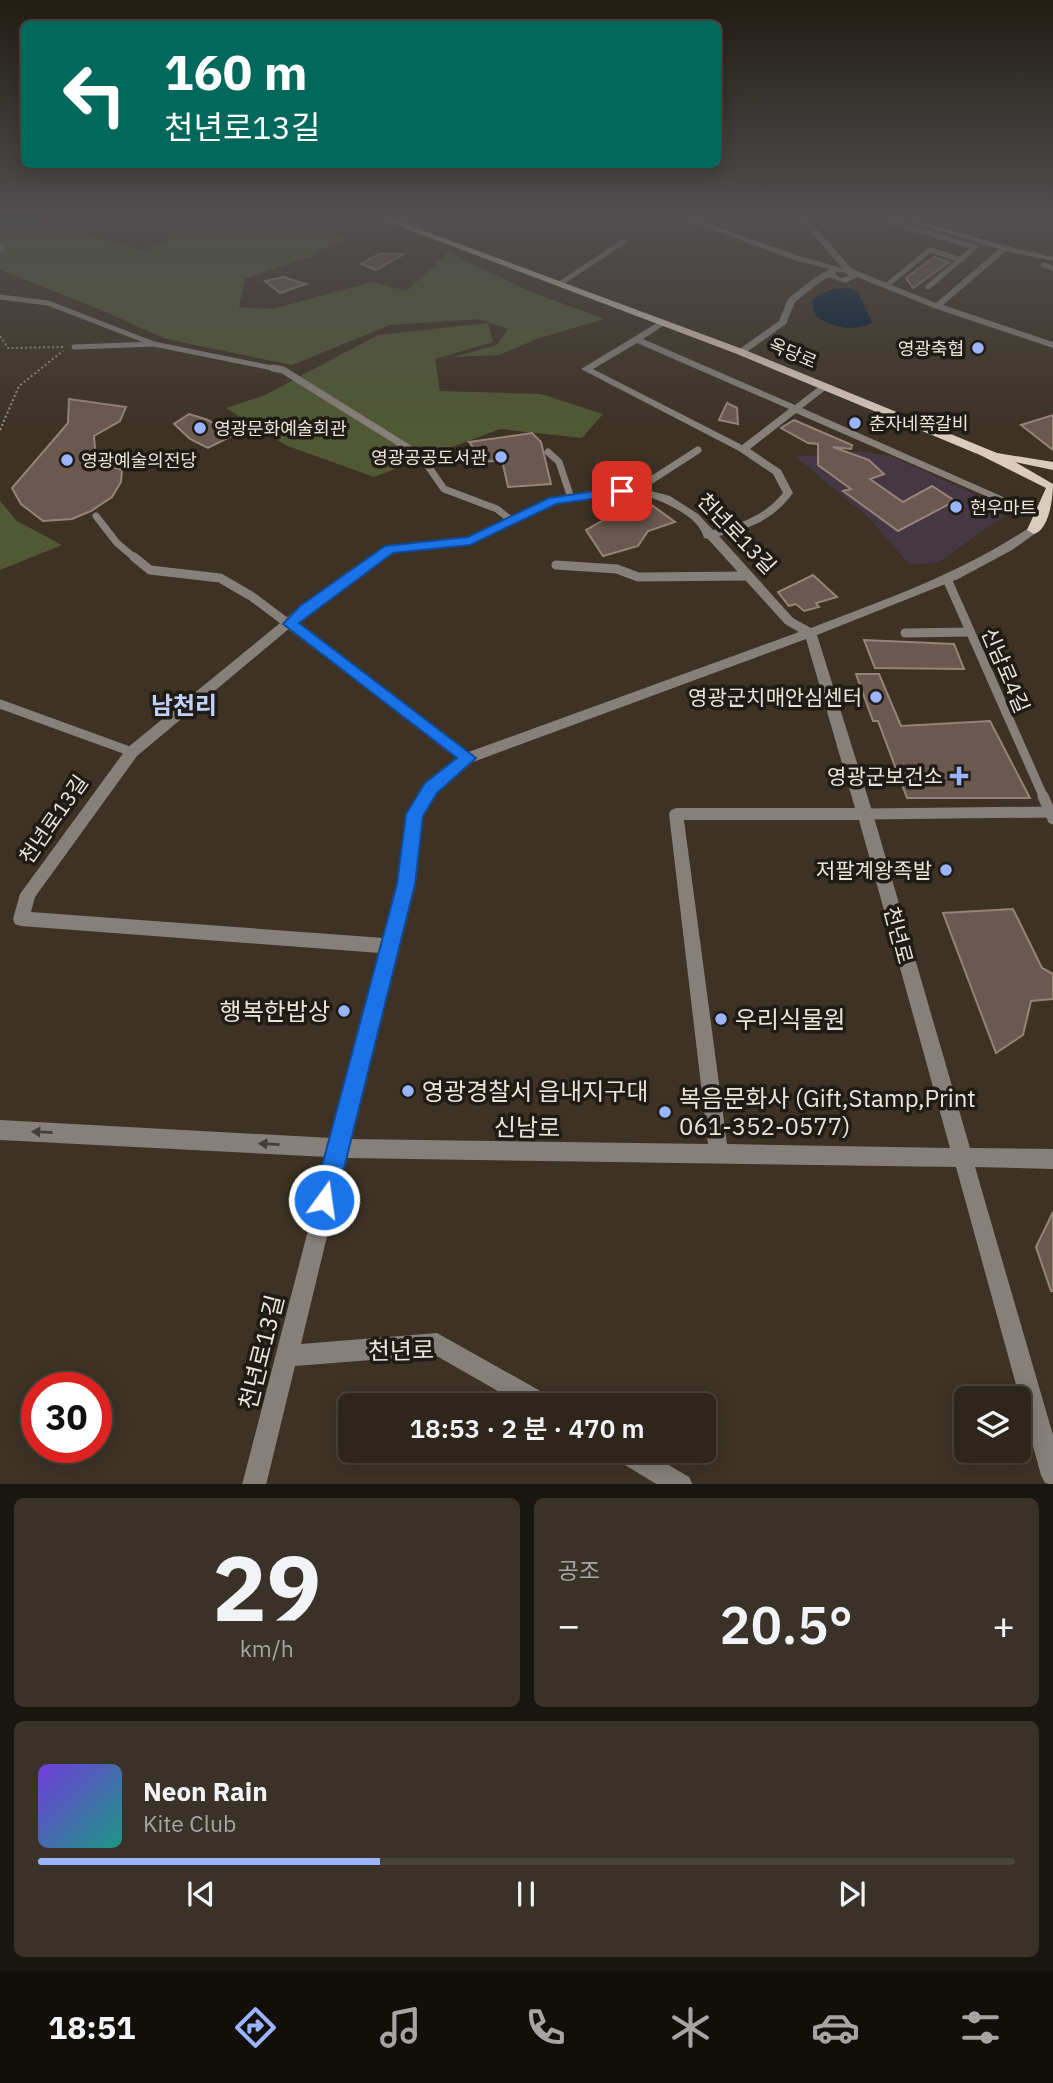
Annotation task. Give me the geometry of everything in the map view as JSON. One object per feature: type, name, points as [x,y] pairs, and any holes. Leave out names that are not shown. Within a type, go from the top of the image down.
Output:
[{"type":"main road","name":"옥당로","points":[[578,289],[741,352],[985,453]]},
{"type":"main road","points":[[985,453],[1053,467]]},
{"type":"main road","points":[[985,453],[1050,488]]},
{"type":"main road","points":[[1042,521],[1050,488],[1046,473],[1053,467]]},
{"type":"street","points":[[895,289],[1053,345]]},
{"type":"street","points":[[937,306],[956,289]]},
{"type":"street","points":[[741,352],[783,323],[791,301],[805,290]]},
{"type":"street","points":[[665,322],[586,369],[743,450],[777,472],[788,493],[778,508],[743,528],[708,535]]},
{"type":"street","points":[[636,339],[798,408],[1042,521],[1000,555],[810,633]]},
{"type":"street","points":[[743,450],[824,387]]},
{"type":"street","name":"천년로13길","points":[[390,946],[21,919],[28,894],[132,752],[305,609],[390,549],[470,541],[553,500],[636,490],[666,498],[694,516],[708,535],[789,621],[810,633]]},
{"type":"street","name":"천년로13길","points":[[254,1484],[337,1147],[406,884],[415,814],[431,788],[468,758],[810,633]]},
{"type":"street","name":"천년로","points":[[810,633],[866,814],[961,1160],[1053,1475]]},
{"type":"street","points":[[719,1155],[676,814],[866,814]]},
{"type":"street","name":"신남로","points":[[0,1130],[337,1147],[961,1160],[1053,1159]]},
{"type":"street","name":"천년로","points":[[286,1356],[437,1344],[522,1393]]},
{"type":"street","points":[[643,1463],[679,1484]]},
{"type":"lane","points":[[0,297],[48,303],[154,344],[284,370],[421,456],[444,489],[497,509],[512,521]]},
{"type":"lane","points":[[74,347],[154,344]]},
{"type":"lane","points":[[636,490],[698,450]]},
{"type":"lane","points":[[548,452],[559,462],[571,498]]},
{"type":"lane","points":[[96,516],[117,543],[150,570],[220,578],[251,596],[468,758]]},
{"type":"lane","points":[[556,565],[617,569],[638,577],[747,576]]},
{"type":"lane","name":"신남로4길","points":[[947,579],[1052,815]]},
{"type":"lane","points":[[905,633],[970,632]]},
{"type":"lane","points":[[0,704],[132,752]]},
{"type":"lane","points":[[866,814],[1052,815]]},
{"type":"path","points":[[0,336],[8,348],[74,347]]},
{"type":"path","points":[[0,430],[19,386],[44,363],[74,347]]},
{"type":"shaded area","points":[[860,451],[891,456],[1011,511],[939,562],[910,565],[867,516],[796,457]]},
{"type":"green space","points":[[49,289],[243,289],[239,307],[272,309],[345,289],[525,289],[604,319],[539,338],[499,355],[453,357],[497,345],[508,329],[479,319],[390,325],[292,365],[166,339]]},
{"type":"green space","points":[[488,323],[493,342],[435,359],[440,391],[541,394],[603,414],[582,438],[500,429],[374,477],[285,445],[226,408],[265,395],[378,335]]},
{"type":"green space","points":[[0,501],[17,521],[62,545],[0,570]]},
{"type":"water","points":[[850,289],[858,292],[872,323],[858,327],[842,327],[815,315],[812,301],[828,291]]},
{"type":"building","name":"영광예술의전당","points":[[69,399],[126,407],[120,421],[94,436],[96,461],[122,470],[121,482],[112,497],[91,511],[72,519],[43,521],[21,504],[12,488],[68,423]]},
{"type":"building","points":[[727,403],[737,408],[738,424],[719,420]]},
{"type":"building","name":"영광문화예술회관","points":[[189,414],[208,420],[232,436],[208,448],[190,439],[174,424]]},
{"type":"building","points":[[1053,415],[1053,450],[1021,425]]},
{"type":"building","points":[[794,420],[852,445],[851,449],[833,447],[869,460],[884,474],[870,479],[903,502],[932,486],[955,501],[898,531],[843,491],[851,489],[818,465],[818,444],[808,443],[781,428]]},
{"type":"building","name":"영광공공도서관","points":[[532,433],[541,442],[551,484],[508,487],[502,460],[485,462],[469,442]]},
{"type":"building","points":[[649,503],[675,522],[648,531],[638,546],[603,556],[586,530],[625,508]]},
{"type":"building","points":[[813,575],[837,597],[816,603],[819,607],[804,611],[796,604],[789,606],[778,592]]},
{"type":"building","points":[[864,640],[954,644],[964,669],[875,668]]},
{"type":"building","name":"영광군보건소","points":[[856,674],[879,674],[901,726],[990,721],[1030,798],[907,798],[878,721],[873,721]]},
{"type":"building","points":[[1013,909],[1042,968],[1053,974],[1053,999],[1031,1001],[1023,1035],[996,1053],[943,913]]},
{"type":"building","points":[[1053,1212],[1053,1291],[1051,1291],[1036,1247]]},
{"type":"place","name":"영광축협","points":[[978,348]]},
{"type":"place","name":"춘자네쪽갈비","points":[[855,423]]},
{"type":"place","name":"영광문화예술회관","points":[[200,428]]},
{"type":"place","name":"영광공공도서관","points":[[501,457]]},
{"type":"place","name":"영광예술의전당","points":[[67,460]]},
{"type":"place","name":"현우마트","points":[[956,507]]},
{"type":"place","name":"영광군치매안심센터","points":[[876,697]]},
{"type":"place","name":"영광군보건소","points":[[959,776]]},
{"type":"place","name":"저팔계왕족발","points":[[946,870]]},
{"type":"place","name":"행복한밥상","points":[[344,1011]]},
{"type":"place","name":"우리식물원","points":[[721,1019]]},
{"type":"place","name":"영광경찰서 읍내지구대","points":[[408,1091]]},
{"type":"place","name":"복음문화사 (Gift,Stamp,Print 061-352-0577)","points":[[665,1112]]},
{"type":"district","name":"남천리","points":[[184,705]]},
{"type":"route","points":[[324,1200],[406,884],[415,814],[431,788],[468,758],[290,624],[305,609],[390,549],[470,541],[553,500],[622,491]]}]
